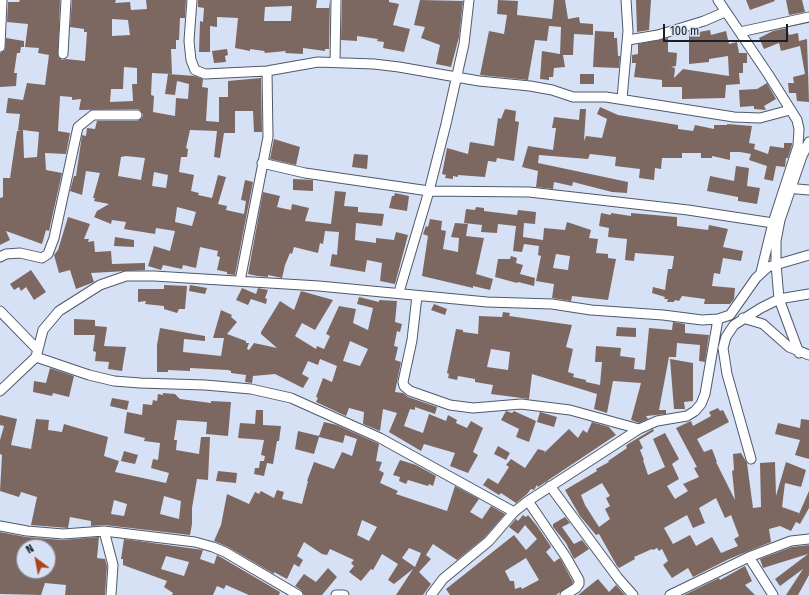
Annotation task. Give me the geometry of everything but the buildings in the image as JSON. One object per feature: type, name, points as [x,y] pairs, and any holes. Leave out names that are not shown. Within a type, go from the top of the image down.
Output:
[{"type":"street","points":[[0,47],[2,0]]},
{"type":"street","points":[[63,54],[66,0]]},
{"type":"street","points":[[192,0],[189,41],[191,60],[194,70],[205,74],[267,71],[318,62],[335,62],[399,67],[479,81],[530,86],[552,90],[573,97],[593,96],[622,99],[748,118],[777,114],[790,110]]},
{"type":"street","points":[[335,62],[336,0]]},
{"type":"street","points":[[399,292],[430,191],[464,44],[469,0]]},
{"type":"street","points":[[622,99],[628,40],[626,0]]},
{"type":"street","points":[[718,0],[797,120],[806,144],[773,223],[761,272],[730,315]]},
{"type":"street","points":[[628,40],[658,34],[704,21],[725,12]]},
{"type":"street","points":[[740,32],[809,17]]},
{"type":"street","points":[[240,281],[268,138],[267,71]]},
{"type":"street","points":[[0,257],[6,254],[20,253],[42,258],[48,254],[54,238],[78,127],[93,115],[137,115]]},
{"type":"street","points":[[262,164],[305,173],[430,191],[529,192],[688,210],[773,223]]},
{"type":"street","points":[[787,188],[809,190]]},
{"type":"street","points":[[787,188],[778,229],[776,264],[779,299],[799,352]]},
{"type":"street","points":[[761,272],[776,264],[809,255]]},
{"type":"street","points":[[0,390],[37,353],[44,330],[59,311],[100,285],[126,276],[154,276],[240,281],[399,292],[417,296],[552,304],[586,310],[663,315],[692,319],[718,319],[730,315],[764,324],[783,342],[799,352],[809,355]]},
{"type":"street","points":[[751,459],[727,374],[723,348],[730,329],[761,308],[779,299],[809,294]]},
{"type":"street","points":[[417,296],[412,340],[403,382],[404,386],[410,391],[450,405],[473,408],[528,405],[570,410],[639,429]]},
{"type":"street","points":[[0,311],[37,353],[77,372],[114,381],[243,389],[291,398],[380,438],[514,512]]},
{"type":"street","points":[[430,595],[442,579],[498,532],[514,512],[528,501],[639,429],[657,421],[687,416],[701,404],[708,383],[718,319]]},
{"type":"street","points":[[550,486],[618,578],[633,595]]},
{"type":"street","points":[[528,501],[566,557],[579,580],[579,584],[576,588],[565,595]]},
{"type":"street","points":[[0,526],[27,531],[64,534],[104,531],[195,542],[213,547],[298,595]]},
{"type":"street","points":[[104,531],[113,565],[110,595]]},
{"type":"street","points":[[670,595],[749,557],[791,540],[809,539]]},
{"type":"street","points":[[749,557],[773,595]]},
{"type":"street","points":[[336,595],[344,595]]}]
